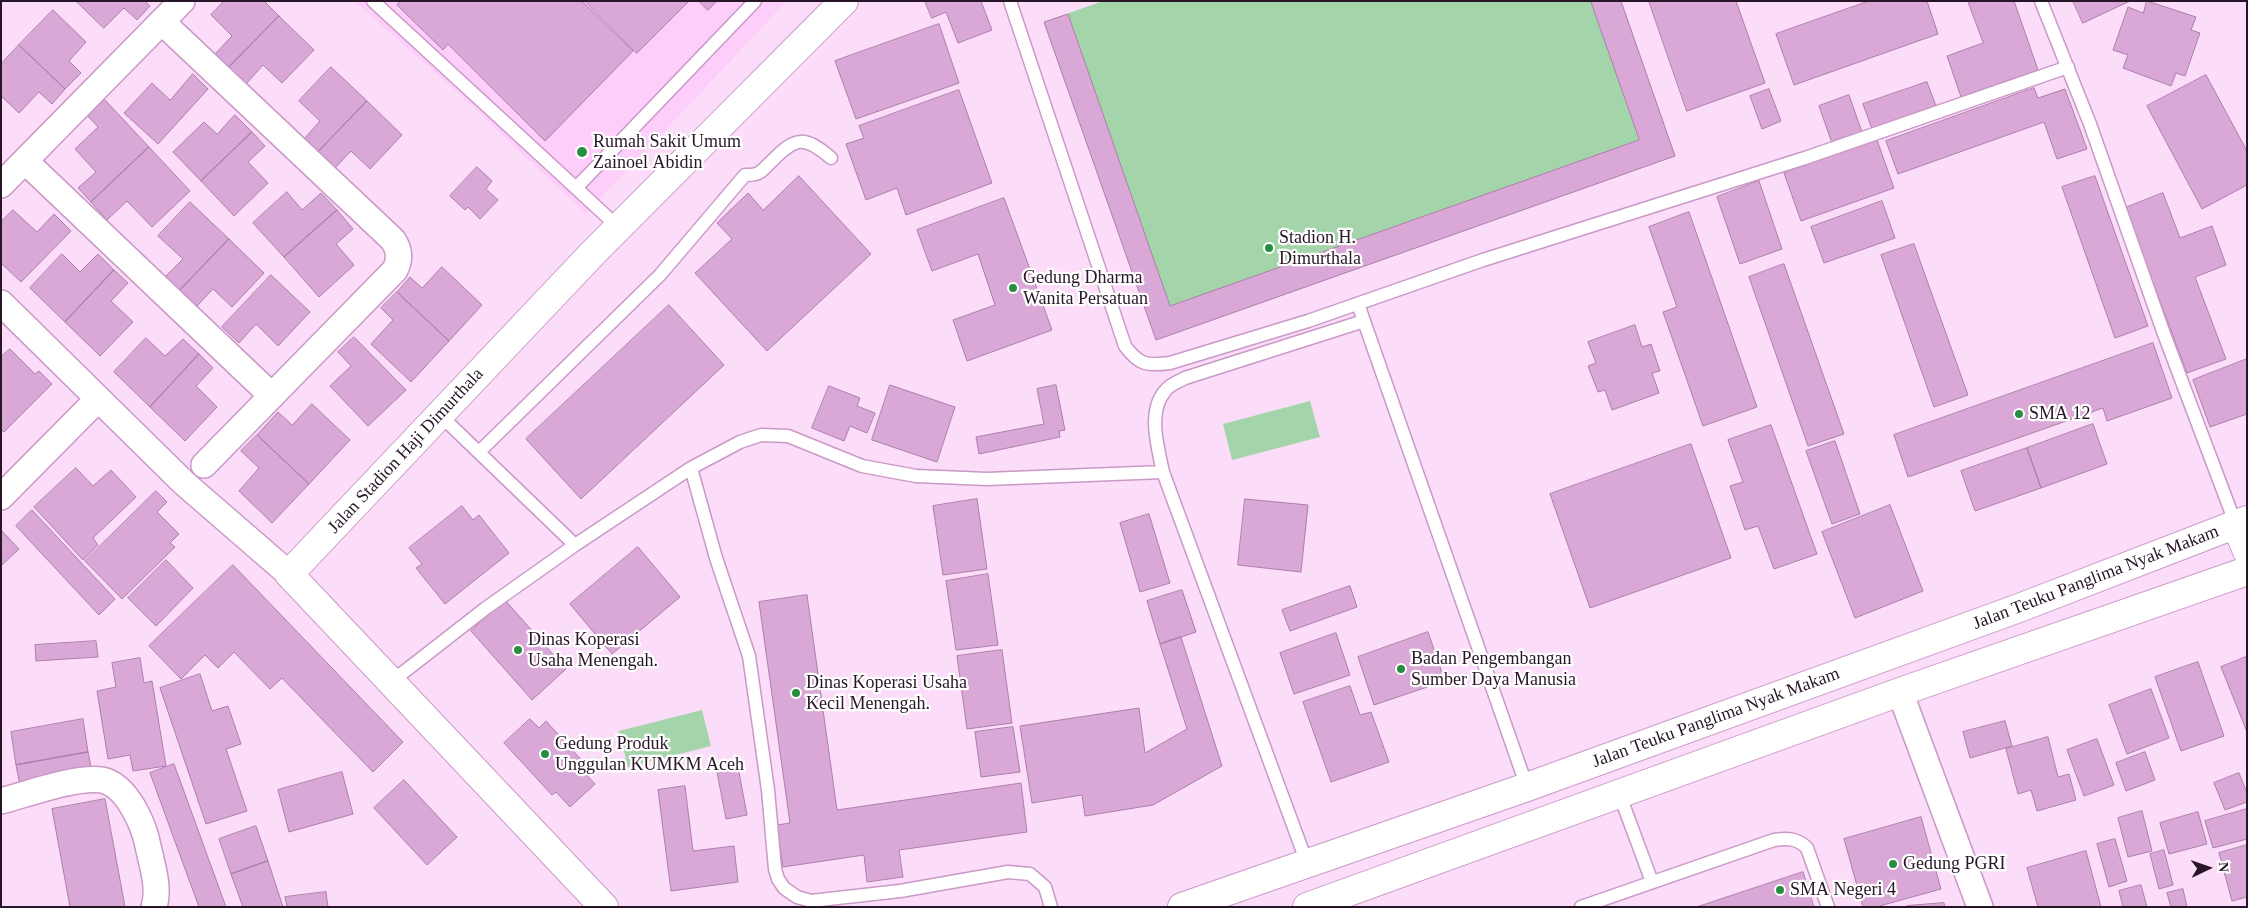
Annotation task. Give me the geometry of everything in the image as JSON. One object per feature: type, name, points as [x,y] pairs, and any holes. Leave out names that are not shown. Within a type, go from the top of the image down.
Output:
[{"type":"main road","name":"Jalan Stadion Haji Dimurthala","points":[[289,574],[618,227],[844,1]]},
{"type":"main road","points":[[2241,523],[2247,551]]},
{"type":"main road","name":"Jalan Teuku Panglima Nyak Makam","points":[[1182,907],[1527,787],[2019,608],[2241,523]]},
{"type":"main road","name":"Jalan Teuku Panglima Nyak Makam","points":[[1307,907],[1619,792],[2247,571]]},
{"type":"main road","points":[[289,574],[604,907]]},
{"type":"street","points":[[1,185],[182,1]]},
{"type":"street","points":[[162,22],[396,245],[400,258],[395,270],[204,465]]},
{"type":"street","points":[[25,160],[272,396]]},
{"type":"street","points":[[1,303],[184,483],[289,574]]},
{"type":"street","points":[[1,496],[98,399]]},
{"type":"street","points":[[1900,692],[1980,907]]},
{"type":"street","points":[[1,801],[86,780],[104,780],[110,783],[126,797],[137,814],[146,834],[156,885],[154,907]]},
{"type":"lane","points":[[373,1],[618,227]]},
{"type":"lane","points":[[576,188],[755,1]]},
{"type":"lane","points":[[1010,1],[1125,346],[1133,357],[1144,364],[1170,363],[1358,304],[1483,260],[1814,155],[2068,67]]},
{"type":"lane","points":[[2041,1],[2068,67],[2164,334],[2241,523]]},
{"type":"lane","points":[[479,452],[660,275],[745,175],[760,173],[774,158],[796,141],[806,140],[816,145],[831,158]]},
{"type":"lane","points":[[1358,304],[1527,787]]},
{"type":"lane","points":[[1307,863],[1163,472],[1157,442],[1157,408],[1164,391],[1185,378],[1364,321]]},
{"type":"lane","points":[[440,415],[574,545]]},
{"type":"lane","points":[[391,682],[486,608],[574,545],[691,468],[740,442],[760,435],[778,434],[788,436],[862,466],[916,476],[996,478],[1163,472]]},
{"type":"lane","points":[[691,468],[716,558],[749,656],[768,790],[775,869],[778,879],[784,888],[797,896],[811,901],[900,891],[1008,872],[1030,874],[1045,887],[1051,907]]},
{"type":"lane","points":[[1619,792],[1652,882]]},
{"type":"lane","points":[[1581,907],[1774,840],[1791,839],[1802,843],[1811,855],[1828,907]]},
{"type":"shaded area","name":"Rumah Sakit Umum Zainoel Abidin","points":[[354,1],[787,1],[586,214],[455,90]]},
{"type":"green space","name":"Stadion H. Dimurthala","points":[[1103,1],[1621,1],[1675,156],[1156,340],[1044,22]]},
{"type":"green space","points":[[1310,401],[1320,437],[1232,460],[1223,424]]},
{"type":"green space","points":[[702,710],[711,746],[628,767],[619,731]]},
{"type":"building","points":[[76,1],[145,1],[150,6],[137,20],[124,8],[104,28]]},
{"type":"building","points":[[224,1],[264,1],[279,16],[229,67],[215,54],[232,36],[211,15]]},
{"type":"building","points":[[401,1],[582,1],[633,51],[545,141],[448,44],[443,50],[397,5]]},
{"type":"building","points":[[585,1],[689,1],[637,53]]},
{"type":"building","points":[[699,1],[717,1],[708,10]]},
{"type":"building","points":[[925,1],[981,1],[992,30],[958,43],[946,12],[932,18]]},
{"type":"building","points":[[1591,1],[1621,1],[1675,156],[1156,340],[1044,22],[1068,14],[1170,306],[1639,140]]},
{"type":"building","points":[[1649,1],[1736,1],[1765,83],[1687,111]]},
{"type":"building","points":[[1869,1],[1927,1],[1938,34],[1794,85],[1776,34]]},
{"type":"building","points":[[1968,1],[2014,1],[2038,70],[1961,97],[1947,56],[1983,43]]},
{"type":"building","points":[[2073,1],[2130,1],[2083,23]]},
{"type":"building","points":[[2147,1],[2196,17],[2191,30],[2200,33],[2185,76],[2176,73],[2171,86],[2123,68],[2128,55],[2113,50],[2128,7],[2143,13]]},
{"type":"building","points":[[53,10],[86,42],[69,61],[81,73],[65,89],[19,45]]},
{"type":"building","points":[[279,16],[314,50],[282,83],[263,65],[246,84],[229,67]]},
{"type":"building","points":[[939,24],[959,83],[856,119],[835,61]]},
{"type":"building","points":[[19,45],[65,89],[52,104],[39,92],[19,113],[1,96],[1,64]]},
{"type":"building","points":[[331,67],[367,101],[317,153],[303,140],[320,121],[299,101]]},
{"type":"building","points":[[193,74],[208,89],[158,144],[124,113],[152,83],[170,100]]},
{"type":"building","points":[[2206,75],[2247,151],[2247,185],[2202,209],[2147,106]]},
{"type":"building","points":[[1927,82],[1936,106],[1872,129],[1863,104]]},
{"type":"building","points":[[2034,88],[2038,98],[2065,89],[2087,149],[2057,159],[2044,122],[1898,174],[1886,141]]},
{"type":"building","points":[[1769,89],[1781,121],[1762,129],[1750,96]]},
{"type":"building","points":[[959,90],[992,183],[906,215],[897,188],[866,200],[846,144],[864,138],[859,126]]},
{"type":"building","points":[[1849,95],[1863,135],[1833,146],[1819,106]]},
{"type":"building","points":[[105,100],[149,147],[91,202],[78,188],[96,172],[75,149],[98,127],[88,116]]},
{"type":"building","points":[[367,101],[402,135],[370,169],[351,151],[334,169],[317,153]]},
{"type":"building","points":[[235,115],[252,132],[201,181],[173,152],[204,122],[217,134]]},
{"type":"building","points":[[252,132],[265,146],[248,162],[268,183],[234,216],[201,181]]},
{"type":"building","points":[[1877,140],[1894,188],[1801,221],[1784,173]]},
{"type":"building","points":[[149,147],[190,191],[152,227],[127,201],[107,220],[91,202]]},
{"type":"building","points":[[477,167],[492,181],[486,189],[498,200],[480,219],[468,207],[465,210],[450,196]]},
{"type":"building","points":[[799,176],[871,254],[767,351],[695,273],[732,239],[717,223],[748,193],[763,210]]},
{"type":"building","points":[[2095,176],[2148,326],[2115,338],[2062,187]]},
{"type":"building","points":[[1759,181],[1782,249],[1740,264],[1717,197]]},
{"type":"building","points":[[287,192],[302,210],[321,193],[337,210],[284,257],[253,223]]},
{"type":"building","points":[[2163,193],[2180,238],[2212,226],[2226,265],[2195,277],[2226,359],[2187,373],[2125,208]]},
{"type":"building","name":"Gedung Dharma Wanita Persatuan","points":[[1004,198],[1052,330],[967,361],[953,320],[995,305],[978,254],[932,271],[917,230]]},
{"type":"building","points":[[1882,201],[1895,238],[1824,263],[1811,227]]},
{"type":"building","points":[[190,202],[229,239],[179,291],[165,277],[183,259],[158,236]]},
{"type":"building","points":[[13,210],[37,232],[54,214],[71,231],[21,282],[1,263],[1,222]]},
{"type":"building","points":[[337,210],[353,229],[336,244],[354,265],[319,297],[284,257]]},
{"type":"building","points":[[1689,212],[1757,407],[1703,426],[1663,312],[1677,307],[1649,227]]},
{"type":"building","points":[[229,239],[264,273],[232,307],[213,289],[196,307],[179,291]]},
{"type":"building","points":[[1914,244],[1968,395],[1934,407],[1881,255]]},
{"type":"building","points":[[62,254],[80,272],[98,254],[114,270],[65,322],[30,288]]},
{"type":"building","points":[[1784,264],[1844,434],[1808,446],[1749,277]]},
{"type":"building","points":[[442,267],[482,305],[449,341],[397,292],[410,277],[422,288]]},
{"type":"building","points":[[114,270],[128,283],[111,301],[133,322],[100,356],[65,322]]},
{"type":"building","points":[[271,275],[310,312],[278,346],[256,324],[239,343],[222,327]]},
{"type":"building","points":[[397,292],[449,341],[411,382],[371,344],[393,320],[381,308]]},
{"type":"building","points":[[669,305],[724,365],[581,499],[526,439]]},
{"type":"building","points":[[1635,325],[1642,347],[1651,344],[1660,371],[1652,373],[1659,393],[1612,410],[1605,390],[1598,392],[1588,366],[1596,363],[1588,342]]},
{"type":"building","points":[[354,337],[406,390],[368,426],[330,386],[351,366],[338,352]]},
{"type":"building","points":[[146,338],[165,356],[183,339],[199,354],[150,407],[114,372]]},
{"type":"building","name":"SMA 12","points":[[2153,343],[2172,398],[2107,421],[2103,408],[1908,477],[1894,435]]},
{"type":"building","points":[[10,349],[35,374],[39,371],[52,384],[4,432],[1,430],[1,357]]},
{"type":"building","points":[[199,354],[213,368],[196,386],[217,407],[185,441],[150,407]]},
{"type":"building","points":[[2247,359],[2247,414],[2210,427],[2193,380]]},
{"type":"building","points":[[890,385],[955,407],[937,462],[872,440]]},
{"type":"building","points":[[1056,385],[1065,430],[1059,431],[1060,437],[979,454],[976,437],[1044,424],[1037,389]]},
{"type":"building","points":[[829,386],[860,398],[857,406],[875,413],[867,433],[850,426],[844,441],[812,428]]},
{"type":"building","points":[[312,404],[350,440],[309,484],[257,435],[278,412],[292,425]]},
{"type":"building","points":[[2093,424],[2107,464],[2041,488],[2027,448]]},
{"type":"building","points":[[1771,425],[1817,554],[1774,569],[1758,526],[1745,530],[1730,486],[1743,482],[1728,440]]},
{"type":"building","points":[[257,435],[309,484],[272,523],[239,491],[259,468],[241,451]]},
{"type":"building","points":[[1835,441],[1860,514],[1832,524],[1806,451]]},
{"type":"building","points":[[1691,444],[1731,558],[1590,608],[1550,494]]},
{"type":"building","points":[[2027,448],[2041,488],[1975,511],[1961,471]]},
{"type":"building","points":[[76,468],[93,486],[111,470],[136,497],[93,538],[98,545],[83,560],[34,507]]},
{"type":"building","points":[[156,491],[167,502],[157,512],[179,534],[170,543],[175,547],[122,599],[85,561]]},
{"type":"building","points":[[977,499],[987,569],[943,575],[933,506]]},
{"type":"building","points":[[1245,499],[1308,505],[1301,572],[1238,565]]},
{"type":"building","points":[[1890,505],[1923,591],[1855,618],[1822,532]]},
{"type":"building","points":[[462,506],[473,520],[479,515],[509,553],[445,604],[416,568],[422,564],[409,548]]},
{"type":"building","points":[[32,510],[115,599],[99,615],[16,526]]},
{"type":"building","points":[[1149,514],[1170,583],[1140,592],[1120,523]]},
{"type":"building","points":[[1,530],[19,549],[1,566]]},
{"type":"building","points":[[638,547],[680,597],[612,654],[570,604]]},
{"type":"building","points":[[166,560],[193,588],[156,626],[128,598]]},
{"type":"building","points":[[233,565],[403,742],[373,772],[282,678],[270,689],[234,652],[218,668],[205,655],[181,679],[149,646]]},
{"type":"building","points":[[988,574],[998,645],[956,650],[946,581]]},
{"type":"building","points":[[1350,586],[1357,607],[1290,631],[1282,610]]},
{"type":"building","points":[[1182,590],[1196,632],[1160,644],[1147,601]]},
{"type":"building","name":"Dinas Koperasi Usaha Kecil Menengah.","points":[[807,595],[837,810],[1021,783],[1027,832],[899,850],[903,877],[867,882],[864,855],[783,867],[777,825],[790,823],[759,602]]},
{"type":"building","name":"Dinas Koperasi Usaha Menengah.","points":[[505,600],[566,669],[532,700],[471,631]]},
{"type":"building","name":"Badan Pengembangan Sumber Daya Manusia","points":[[1428,632],[1445,681],[1374,705],[1358,657]]},
{"type":"building","points":[[1336,633],[1350,675],[1294,694],[1280,653]]},
{"type":"building","points":[[1181,637],[1222,766],[1153,805],[1085,816],[1082,795],[1032,803],[1020,726],[1139,708],[1145,753],[1187,729],[1160,644]]},
{"type":"building","points":[[96,641],[98,657],[36,661],[35,645]]},
{"type":"building","points":[[1002,650],[1012,723],[967,729],[957,656]]},
{"type":"building","points":[[2246,657],[2247,660],[2247,732],[2221,667]]},
{"type":"building","points":[[140,658],[144,683],[152,681],[166,766],[133,771],[130,755],[108,759],[97,691],[116,687],[112,663]]},
{"type":"building","points":[[2198,662],[2224,736],[2181,751],[2155,677]]},
{"type":"building","points":[[200,674],[212,711],[228,706],[241,744],[226,749],[247,811],[206,824],[160,688]]},
{"type":"building","points":[[1350,686],[1360,715],[1371,712],[1389,762],[1331,782],[1303,702]]},
{"type":"building","points":[[2151,689],[2169,738],[2127,754],[2109,705]]},
{"type":"building","points":[[83,719],[88,752],[16,765],[11,732]]},
{"type":"building","name":"Gedung Produk Unggulan KUMKM Aceh","points":[[530,719],[539,728],[546,721],[586,765],[581,769],[595,784],[570,807],[556,792],[552,795],[504,743]]},
{"type":"building","points":[[2005,721],[2012,746],[1970,758],[1963,732]]},
{"type":"building","points":[[1013,727],[1020,772],[981,777],[975,732]]},
{"type":"building","points":[[2048,737],[2058,777],[2069,774],[2076,800],[2037,811],[2031,790],[2018,794],[2006,749]]},
{"type":"building","points":[[2097,739],[2114,785],[2084,796],[2067,750]]},
{"type":"building","points":[[88,752],[93,777],[21,790],[16,765]]},
{"type":"building","points":[[2145,752],[2155,780],[2126,791],[2116,763]]},
{"type":"building","points":[[174,764],[226,907],[199,907],[150,773]]},
{"type":"building","points":[[738,767],[747,815],[726,819],[717,772]]},
{"type":"building","points":[[342,772],[353,814],[289,832],[278,790]]},
{"type":"building","points":[[2239,773],[2247,793],[2247,802],[2225,810],[2214,783]]},
{"type":"building","points":[[404,780],[457,837],[427,865],[374,808]]},
{"type":"building","points":[[685,786],[693,851],[734,846],[738,882],[671,891],[658,790]]},
{"type":"building","points":[[105,799],[125,907],[70,907],[52,809]]},
{"type":"building","points":[[2247,809],[2247,839],[2213,848],[2205,821]]},
{"type":"building","points":[[2142,811],[2152,851],[2128,857],[2118,818]]},
{"type":"building","points":[[2198,812],[2207,844],[2169,854],[2160,823]]},
{"type":"building","name":"Gedung PGRI","points":[[1921,817],[1941,889],[1876,907],[1863,907],[1844,839]]},
{"type":"building","points":[[256,826],[268,861],[231,874],[219,839]]},
{"type":"building","points":[[2115,839],[2127,881],[2109,887],[2097,844]]},
{"type":"building","points":[[2247,845],[2247,897],[2232,901],[2219,853]]},
{"type":"building","points":[[2164,850],[2173,885],[2159,889],[2150,854]]},
{"type":"building","points":[[2086,851],[2101,907],[2038,907],[2027,868]]},
{"type":"building","points":[[268,861],[283,907],[243,907],[231,874]]},
{"type":"building","name":"SMA Negeri 4","points":[[1803,872],[1814,907],[1697,907]]},
{"type":"building","points":[[2141,885],[2147,907],[2123,907],[2119,891]]},
{"type":"building","points":[[2183,889],[2187,907],[2171,907],[2167,893]]},
{"type":"building","points":[[326,892],[328,907],[287,907],[285,897]]},
{"type":"building","points":[[1944,903],[1945,907],[1907,907],[1907,906]]},
{"type":"place","name":"Rumah Sakit Umum Zainoel Abidin","points":[[582,152]]},
{"type":"place","name":"Stadion H. Dimurthala","points":[[1269,248]]},
{"type":"place","name":"Gedung Dharma Wanita Persatuan","points":[[1013,288]]},
{"type":"place","name":"SMA 12","points":[[2019,414]]},
{"type":"place","name":"Dinas Koperasi Usaha Menengah.","points":[[518,650]]},
{"type":"place","name":"Badan Pengembangan Sumber Daya Manusia","points":[[1401,669]]},
{"type":"place","name":"Dinas Koperasi Usaha Kecil Menengah.","points":[[796,693]]},
{"type":"place","name":"Gedung Produk Unggulan KUMKM Aceh","points":[[545,754]]},
{"type":"place","name":"Gedung PGRI","points":[[1893,864]]},
{"type":"place","name":"SMA Negeri 4","points":[[1780,890]]}]
